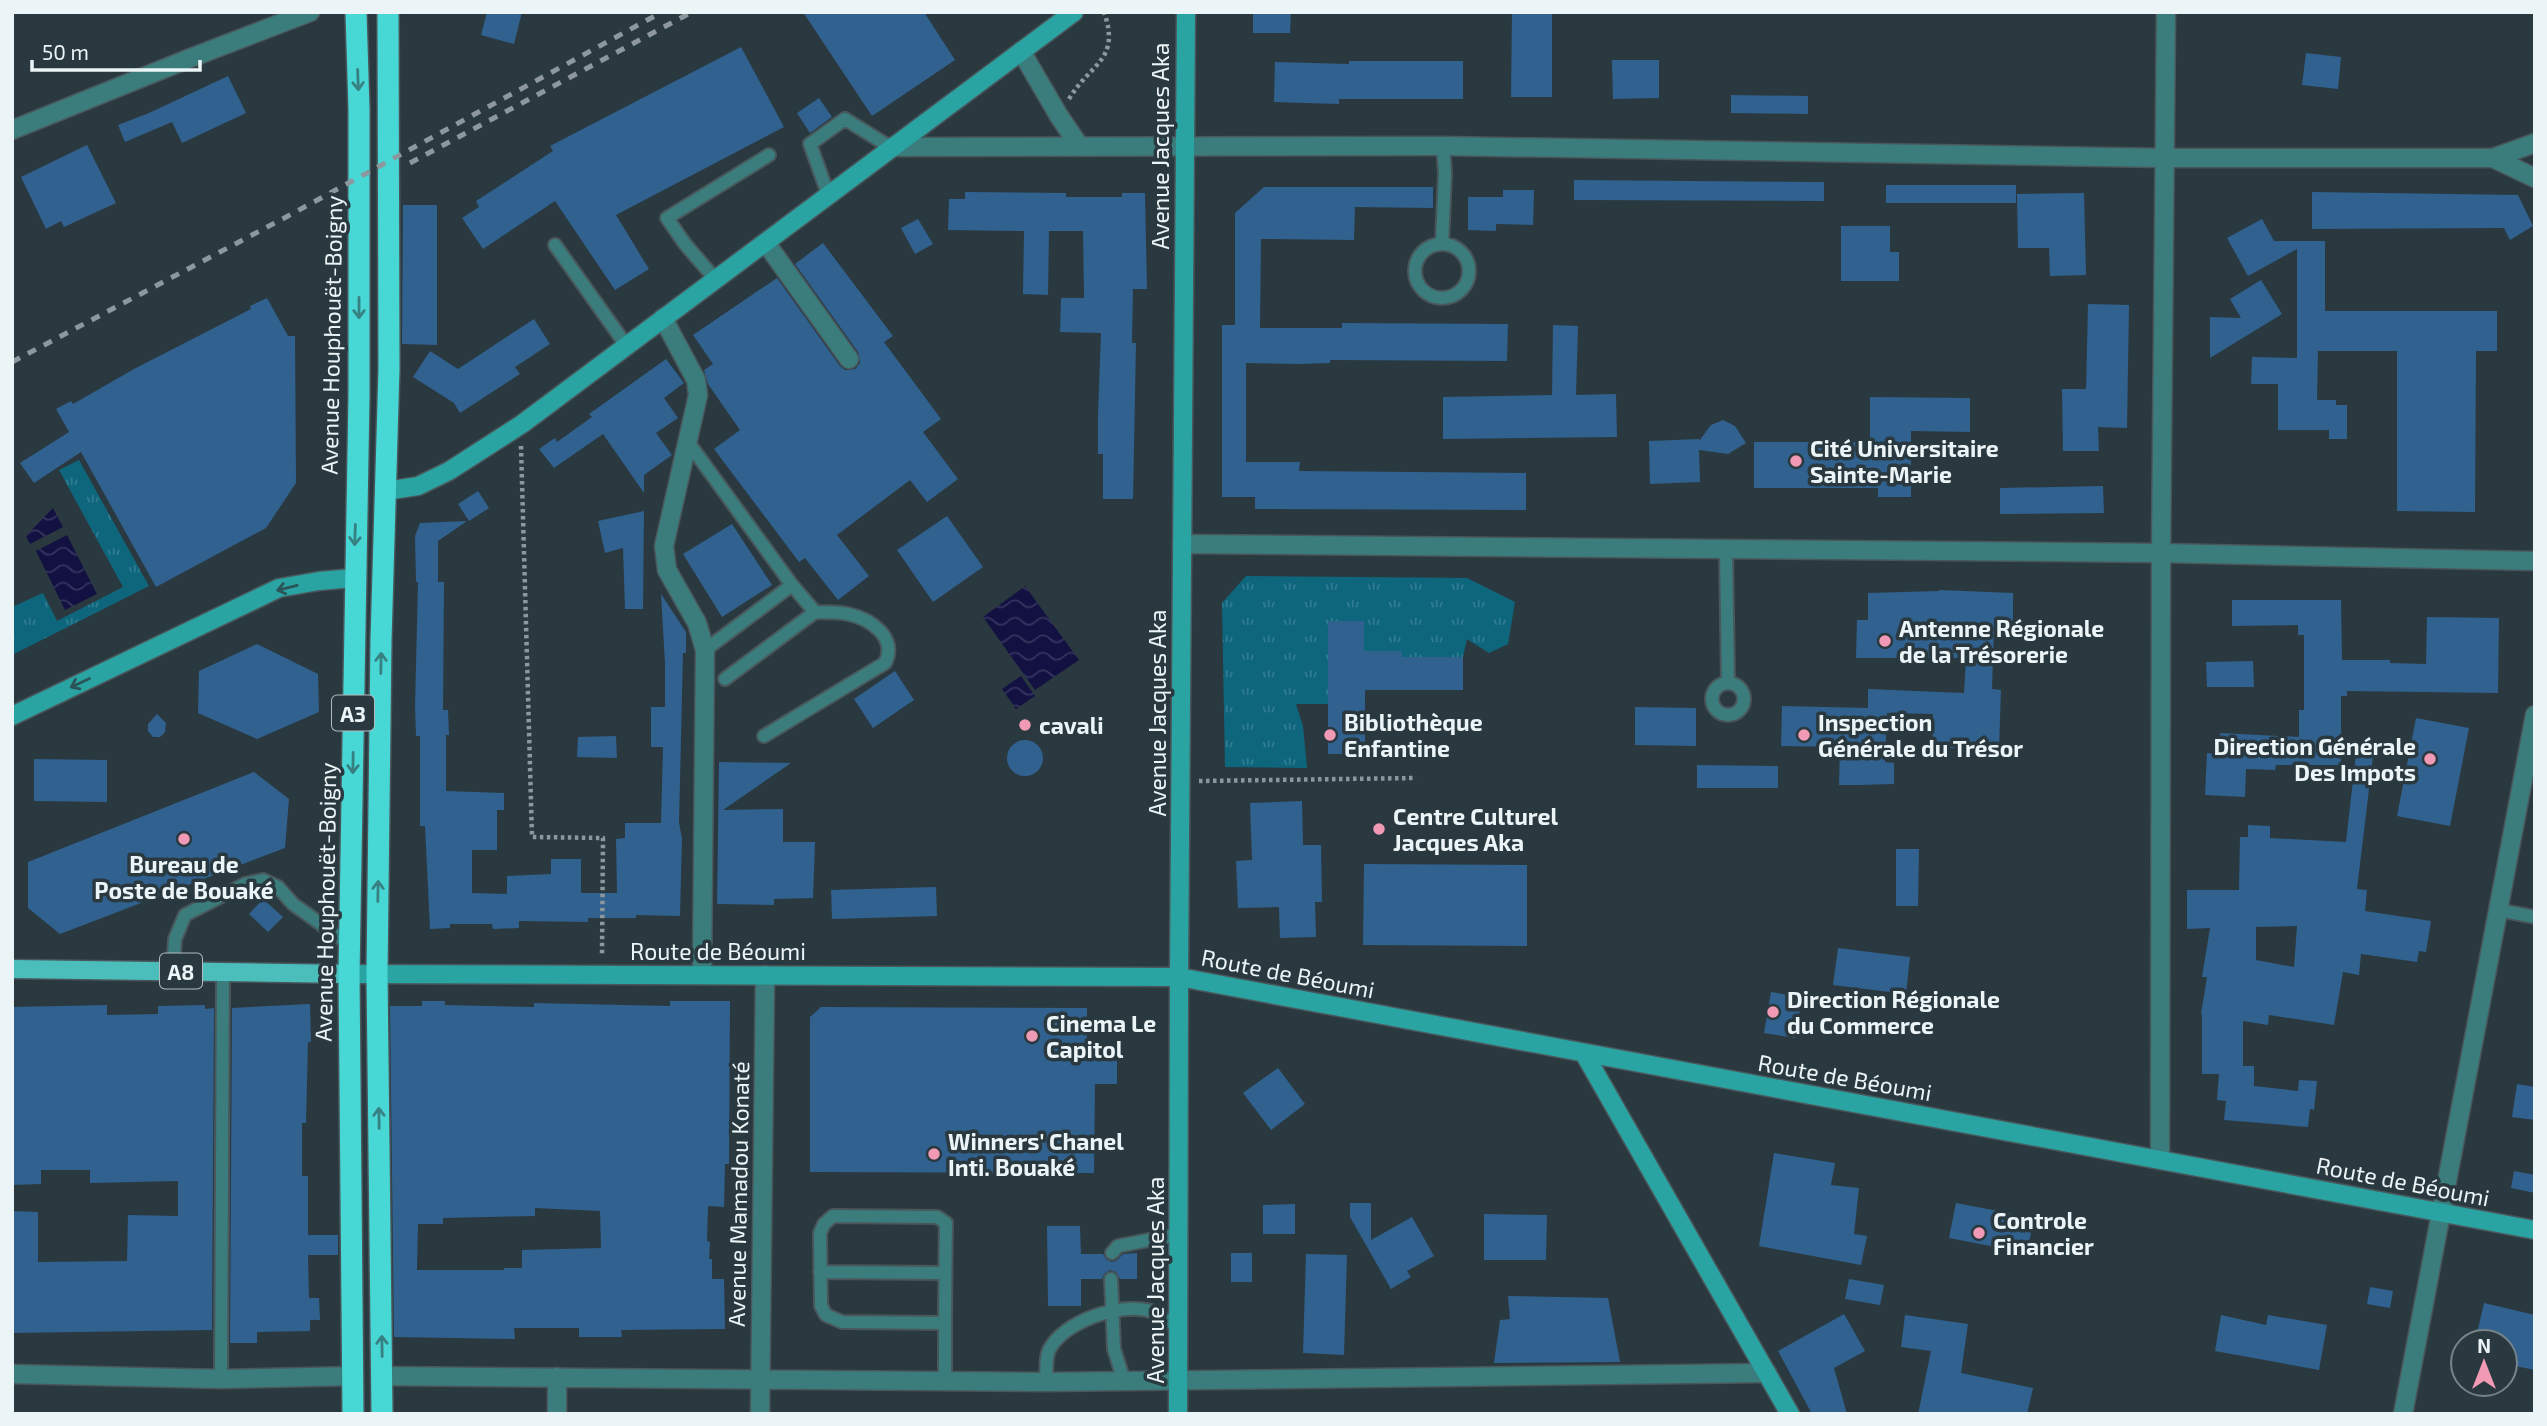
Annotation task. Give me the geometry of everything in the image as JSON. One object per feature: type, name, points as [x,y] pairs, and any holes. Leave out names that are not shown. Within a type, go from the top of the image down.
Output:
[{"type":"highway","name":"Avenue Houphouët-Boigny","points":[[354,1414],[349,974],[359,396],[359,109],[356,12]]},
{"type":"highway","name":"A3","points":[[383,1414],[377,974],[381,640],[389,369],[388,12]]},
{"type":"main road","name":"Route de Béoumi","points":[[12,970],[349,974]]},
{"type":"street","points":[[12,130],[310,12]]},
{"type":"street","points":[[386,491],[418,486],[439,476],[522,424],[1074,12]]},
{"type":"street","name":"Avenue Jacques Aka","points":[[1178,1414],[1186,12]]},
{"type":"street","points":[[2160,1160],[2161,553],[2166,12]]},
{"type":"street","points":[[1021,51],[1080,147]]},
{"type":"street","points":[[890,147],[1443,146],[2164,158],[2493,158],[2535,143]]},
{"type":"street","points":[[2493,158],[2535,178]]},
{"type":"street","points":[[766,243],[849,359]]},
{"type":"street","points":[[663,318],[696,380],[697,403],[664,546],[664,562],[697,623],[705,650],[702,975]]},
{"type":"street","points":[[1182,544],[2161,553],[2535,561]]},
{"type":"street","points":[[12,716],[279,589],[354,578]]},
{"type":"street","points":[[2403,1414],[2535,715]]},
{"type":"street","name":"Route de Béoumi","points":[[349,974],[1179,977],[2535,1230]]},
{"type":"street","name":"Avenue Mamadou Konaté","points":[[760,1414],[765,975]]},
{"type":"street","points":[[1586,1055],[1790,1414]]},
{"type":"street","points":[[382,1376],[1178,1382],[1767,1373]]},
{"type":"street","points":[[12,1374],[221,1379],[354,1376]]},
{"type":"street","points":[[557,1377],[557,1414]]},
{"type":"lane","points":[[828,194],[810,144],[845,119],[890,147]]},
{"type":"lane","points":[[1442,244],[1445,173],[1443,146]]},
{"type":"lane","points":[[716,280],[667,218],[769,155]]},
{"type":"lane","points":[[1442,244],[1461,252],[1469,271],[1467,282],[1461,290],[1442,298],[1431,296],[1422,290],[1414,271],[1416,260],[1422,252],[1431,246],[1442,244]]},
{"type":"lane","points":[[555,245],[626,345]]},
{"type":"lane","points":[[688,442],[792,585],[815,612]]},
{"type":"lane","points":[[1726,551],[1728,682]]},
{"type":"lane","points":[[705,650],[792,585]]},
{"type":"lane","points":[[725,679],[815,612],[847,613],[865,620],[882,632],[890,644],[885,663],[764,736]]},
{"type":"lane","points":[[173,971],[175,939],[185,915],[245,884],[262,880],[278,887],[293,904],[350,945]]},
{"type":"lane","points":[[2498,910],[2535,917]]},
{"type":"lane","points":[[221,1379],[223,971]]},
{"type":"lane","points":[[945,1382],[946,1323],[946,1223],[937,1217],[833,1216],[824,1224],[820,1233],[820,1272],[821,1306],[826,1315],[842,1322],[946,1323]]},
{"type":"lane","points":[[1112,1253],[1118,1246],[1180,1234]]},
{"type":"lane","points":[[820,1272],[946,1273]]},
{"type":"lane","points":[[1111,1279],[1114,1349],[1124,1381]]},
{"type":"lane","points":[[1046,1382],[1048,1352],[1058,1338],[1072,1326],[1111,1310],[1152,1311],[1178,1328]]},
{"type":"path","points":[[1059,116],[1075,88],[1098,64],[1111,43],[1104,12]]},
{"type":"path","points":[[522,424],[533,837],[603,838],[602,975]]},
{"type":"path","points":[[1181,781],[1416,778]]},
{"type":"green space","points":[[79,460],[149,586],[12,655],[12,607],[43,593],[57,621],[123,587],[59,470]]},
{"type":"green space","points":[[1246,576],[1467,578],[1515,602],[1508,644],[1489,653],[1467,639],[1463,657],[1402,657],[1402,651],[1364,651],[1363,621],[1328,621],[1328,704],[1296,704],[1303,726],[1307,768],[1225,767],[1222,603]]},
{"type":"water","points":[[53,508],[63,527],[30,544],[26,536]]},
{"type":"water","points":[[67,535],[97,594],[65,610],[36,551]]},
{"type":"water","points":[[1025,586],[1079,660],[1035,690],[983,617]]},
{"type":"water","points":[[1021,676],[1035,696],[1016,709],[1002,689]]},
{"type":"building","points":[[487,12],[522,12],[514,44],[481,35]]},
{"type":"building","points":[[803,12],[924,12],[955,60],[872,116]]},
{"type":"building","points":[[1253,12],[1291,12],[1290,33],[1253,33]]},
{"type":"building","points":[[1512,12],[1552,12],[1552,97],[1511,97]]},
{"type":"building","points":[[741,47],[784,127],[616,215],[649,269],[615,290],[555,201],[483,249],[462,218],[479,207],[476,201],[553,151],[550,146]]},
{"type":"building","points":[[2306,53],[2341,57],[2338,89],[2302,85]]},
{"type":"building","points":[[1612,60],[1659,60],[1659,98],[1613,99]]},
{"type":"building","points":[[1349,61],[1463,61],[1463,99],[1339,99],[1339,104],[1274,102],[1275,62],[1349,64]]},
{"type":"building","points":[[228,76],[246,113],[182,143],[172,122],[125,142],[118,125]]},
{"type":"building","points":[[1731,95],[1808,96],[1808,114],[1731,113]]},
{"type":"building","points":[[819,98],[832,117],[810,133],[797,113]]},
{"type":"building","points":[[87,145],[116,203],[64,227],[61,221],[46,229],[21,177]]},
{"type":"building","points":[[1574,180],[1824,182],[1824,201],[1574,200]]},
{"type":"building","points":[[1886,185],[2016,185],[2016,203],[1886,203]]},
{"type":"building","points":[[1264,187],[1433,187],[1433,208],[1355,207],[1354,240],[1261,239],[1260,328],[1342,328],[1342,323],[1508,324],[1507,361],[1330,360],[1330,363],[1246,363],[1246,462],[1300,462],[1299,471],[1526,473],[1526,510],[1255,509],[1255,497],[1222,497],[1222,325],[1235,325],[1235,213]]},
{"type":"building","points":[[1503,190],[1534,190],[1533,225],[1496,224],[1496,231],[1468,230],[1468,197],[1503,197]]},
{"type":"building","points":[[965,192],[1066,193],[1066,197],[1122,197],[1122,193],[1145,193],[1147,289],[1133,289],[1132,343],[1136,343],[1133,499],[1103,499],[1103,454],[1098,454],[1101,333],[1060,332],[1061,298],[1084,298],[1083,231],[1049,231],[1048,295],[1023,294],[1024,231],[948,230],[949,199],[965,199]]},
{"type":"building","points":[[2312,192],[2518,195],[2533,226],[2510,240],[2504,228],[2312,229]]},
{"type":"building","points":[[2084,193],[2086,275],[2050,276],[2049,248],[2018,248],[2017,194]]},
{"type":"building","points":[[403,205],[437,205],[437,345],[402,344]]},
{"type":"building","points":[[918,219],[933,244],[915,254],[901,228]]},
{"type":"building","points":[[2262,219],[2274,241],[2325,241],[2325,311],[2497,311],[2497,351],[2476,351],[2475,512],[2397,511],[2397,351],[2318,351],[2317,400],[2336,400],[2336,405],[2347,405],[2347,439],[2329,439],[2329,430],[2278,430],[2278,384],[2251,384],[2252,357],[2297,358],[2297,249],[2248,276],[2227,238]]},
{"type":"building","points":[[1841,226],[1890,226],[1890,252],[1899,252],[1899,281],[1841,281]]},
{"type":"building","points":[[823,243],[893,336],[884,342],[941,419],[923,432],[958,479],[927,502],[910,480],[837,535],[869,576],[838,600],[805,558],[799,562],[714,449],[740,430],[708,384],[704,370],[713,364],[693,335],[777,278],[840,366],[845,370],[855,369],[860,363],[858,352],[795,264]]},
{"type":"building","points":[[2261,280],[2282,314],[2210,358],[2210,317],[2241,318],[2230,299]]},
{"type":"building","points":[[267,298],[288,336],[295,336],[296,483],[266,528],[156,587],[81,452],[34,483],[20,463],[69,432],[56,409],[71,401],[73,404]]},
{"type":"building","points":[[2088,304],[2129,305],[2127,428],[2098,427],[2099,451],[2063,451],[2062,389],[2086,389]]},
{"type":"building","points":[[534,319],[550,344],[515,367],[520,374],[460,413],[454,403],[413,377],[430,351],[458,369]]},
{"type":"building","points":[[1553,325],[1578,326],[1576,395],[1616,394],[1617,437],[1443,439],[1443,397],[1552,395]]},
{"type":"building","points":[[666,359],[684,383],[664,398],[678,418],[656,433],[672,455],[644,475],[644,493],[603,434],[554,468],[539,449],[555,438],[557,442],[592,417],[589,414]]},
{"type":"building","points":[[1870,397],[1970,398],[1970,432],[1911,431],[1911,497],[1878,497],[1878,488],[1754,488],[1754,442],[1870,442]]},
{"type":"building","points":[[1723,420],[1735,426],[1746,443],[1728,454],[1699,450],[1700,482],[1650,484],[1649,441],[1699,441],[1711,425]]},
{"type":"building","points":[[2103,486],[2104,513],[2000,514],[2000,488]]},
{"type":"building","points":[[478,491],[489,508],[469,521],[458,504]]},
{"type":"building","points":[[644,511],[643,609],[625,609],[623,548],[605,553],[598,521]]},
{"type":"building","points":[[947,516],[983,567],[933,602],[897,550]]},
{"type":"building","points":[[467,521],[438,541],[438,582],[444,582],[443,710],[448,710],[449,735],[446,735],[446,791],[504,793],[504,810],[497,810],[497,850],[472,850],[472,893],[507,894],[507,876],[551,874],[551,859],[581,859],[581,893],[617,893],[616,839],[625,838],[625,823],[661,823],[663,747],[651,747],[651,707],[665,707],[661,594],[686,632],[686,653],[683,653],[679,823],[682,838],[680,916],[588,918],[588,922],[519,921],[519,928],[493,929],[492,924],[450,924],[450,928],[430,929],[425,826],[420,826],[420,736],[416,736],[418,582],[415,536],[420,523]]},
{"type":"building","points":[[732,524],[772,585],[722,617],[683,554]]},
{"type":"building","points":[[1939,590],[2013,593],[2013,626],[1994,626],[1992,689],[2001,690],[1999,750],[1949,748],[1949,754],[1932,754],[1933,714],[1887,713],[1885,762],[1894,763],[1894,784],[1839,785],[1840,747],[1781,746],[1782,706],[1868,708],[1868,689],[1964,693],[1966,658],[1856,658],[1857,620],[1868,620],[1868,593]]},
{"type":"building","points":[[2232,600],[2341,600],[2342,660],[2390,660],[2390,663],[2426,664],[2427,617],[2499,618],[2498,693],[2347,691],[2347,696],[2341,696],[2341,765],[2276,765],[2275,770],[2246,769],[2245,797],[2205,795],[2207,753],[2219,754],[2220,733],[2299,737],[2299,710],[2304,710],[2304,635],[2298,635],[2298,625],[2232,626]]},
{"type":"building","points":[[1328,621],[1364,621],[1364,651],[1402,651],[1402,657],[1463,657],[1463,690],[1365,690],[1365,754],[1328,754]]},
{"type":"building","points":[[257,644],[318,674],[319,712],[257,739],[198,713],[199,671]]},
{"type":"building","points":[[2253,661],[2254,687],[2207,687],[2206,662]]},
{"type":"building","points":[[895,671],[914,700],[873,728],[854,699]]},
{"type":"building","points":[[1635,707],[1696,708],[1696,746],[1635,745]]},
{"type":"building","points":[[157,714],[166,723],[165,732],[160,737],[153,737],[148,731],[148,724]]},
{"type":"building","points":[[2416,718],[2469,728],[2450,826],[2397,816]]},
{"type":"building","points":[[616,736],[617,758],[577,757],[578,737]]},
{"type":"building","points":[[1025,740],[1038,745],[1043,758],[1038,771],[1025,776],[1012,771],[1007,758],[1012,745]]},
{"type":"building","points":[[2356,754],[2373,756],[2357,889],[2367,890],[2365,911],[2431,921],[2426,952],[2419,951],[2417,962],[2361,954],[2359,975],[2343,972],[2334,1025],[2269,1015],[2268,1025],[2243,1021],[2243,1066],[2254,1066],[2254,1086],[2298,1091],[2299,1080],[2317,1081],[2314,1110],[2310,1109],[2308,1127],[2224,1120],[2226,1101],[2217,1100],[2219,1074],[2202,1074],[2201,1014],[2207,977],[2202,977],[2210,928],[2187,929],[2187,890],[2239,890],[2240,837],[2248,837],[2248,825],[2270,826],[2270,838],[2346,842]],"holes":[[[2297,926],[2294,967],[2256,960],[2256,927]]]},
{"type":"building","points":[[34,759],[107,760],[107,802],[34,801]]},
{"type":"building","points":[[719,762],[791,763],[723,810],[783,809],[783,842],[815,842],[813,898],[774,899],[774,905],[717,904]]},
{"type":"building","points":[[1697,765],[1778,766],[1778,788],[1697,788]]},
{"type":"building","points":[[254,772],[289,799],[285,848],[60,934],[28,908],[28,862]]},
{"type":"building","points":[[1302,801],[1303,845],[1321,845],[1322,902],[1315,902],[1316,937],[1280,938],[1279,907],[1238,908],[1236,861],[1252,860],[1250,803]]},
{"type":"building","points":[[1896,849],[1919,849],[1918,906],[1896,906]]},
{"type":"building","points":[[1364,864],[1527,865],[1527,946],[1363,945]]},
{"type":"building","points":[[936,887],[937,916],[832,919],[831,890]]},
{"type":"building","points":[[263,899],[283,917],[268,932],[249,914]]},
{"type":"building","points":[[1838,948],[1910,957],[1906,994],[1833,985]]},
{"type":"building","points":[[1771,992],[1802,997],[1795,1038],[1764,1033]]},
{"type":"building","points":[[422,1001],[445,1001],[445,1005],[534,1007],[534,1003],[670,1006],[670,1001],[730,1001],[729,1164],[725,1164],[724,1207],[708,1206],[707,1241],[710,1242],[712,1279],[724,1279],[725,1329],[621,1330],[622,1337],[579,1337],[579,1328],[514,1328],[515,1339],[394,1337],[390,1006],[422,1006]],"holes":[[[535,1208],[600,1211],[601,1248],[522,1250],[522,1268],[417,1270],[418,1224],[443,1224],[443,1218],[535,1216]]]},
{"type":"building","points":[[310,1004],[311,1042],[308,1042],[306,1123],[302,1123],[302,1176],[308,1176],[308,1235],[338,1235],[338,1255],[308,1255],[309,1298],[319,1298],[320,1320],[310,1320],[310,1331],[257,1332],[257,1343],[230,1343],[232,1008]]},
{"type":"building","points":[[107,1005],[107,1015],[158,1014],[158,1006],[205,1005],[205,1009],[214,1008],[212,1330],[12,1333],[12,1211],[38,1212],[38,1262],[127,1261],[128,1215],[178,1216],[178,1181],[90,1183],[90,1170],[41,1170],[41,1184],[12,1185],[12,1007]]},
{"type":"building","points":[[821,1007],[1087,1008],[1087,1050],[1095,1050],[1095,1061],[1117,1061],[1117,1084],[1095,1084],[1094,1173],[810,1172],[810,1017]]},
{"type":"building","points":[[1278,1068],[1305,1104],[1271,1130],[1243,1093]]},
{"type":"building","points":[[2517,1084],[2535,1087],[2535,1120],[2512,1117]]},
{"type":"building","points":[[1774,1153],[1835,1163],[1831,1185],[1859,1188],[1854,1234],[1867,1236],[1861,1265],[1759,1246]]},
{"type":"building","points":[[2514,1171],[2535,1175],[2535,1193],[2511,1188]]},
{"type":"building","points":[[1350,1203],[1371,1203],[1371,1240],[1412,1217],[1434,1256],[1407,1271],[1411,1277],[1391,1289],[1350,1217]]},
{"type":"building","points":[[1956,1203],[2034,1218],[2027,1253],[1949,1238]]},
{"type":"building","points":[[1295,1204],[1295,1234],[1263,1234],[1263,1205]]},
{"type":"building","points":[[1484,1214],[1547,1215],[1546,1260],[1484,1260]]},
{"type":"building","points":[[1047,1226],[1080,1226],[1081,1254],[1103,1254],[1111,1262],[1123,1254],[1137,1253],[1137,1279],[1120,1279],[1116,1272],[1110,1270],[1102,1279],[1081,1279],[1081,1306],[1048,1306]]},
{"type":"building","points":[[1231,1253],[1252,1253],[1252,1282],[1231,1282]]},
{"type":"building","points":[[1306,1254],[1347,1255],[1344,1355],[1303,1353]]},
{"type":"building","points":[[1849,1279],[1884,1285],[1880,1305],[1845,1299]]},
{"type":"building","points":[[2370,1287],[2393,1291],[2390,1308],[2367,1304]]},
{"type":"building","points":[[1508,1296],[1608,1298],[1620,1362],[1494,1363],[1500,1320],[1510,1319]]},
{"type":"building","points":[[2484,1303],[2535,1315],[2535,1370],[2519,1367],[2519,1328],[2478,1328]]},
{"type":"building","points":[[1844,1314],[1865,1351],[1834,1368],[1847,1414],[1812,1414],[1778,1351]]},
{"type":"building","points":[[1905,1315],[1968,1324],[1961,1373],[2033,1388],[2027,1414],[1918,1414],[1931,1351],[1901,1347]]},
{"type":"building","points":[[2221,1315],[2266,1325],[2268,1315],[2327,1325],[2319,1370],[2215,1351]]},
{"type":"railway","points":[[12,362],[288,216],[662,12]]},
{"type":"railway","points":[[410,163],[692,12]]},
{"type":"place","name":"Cité Universitaire Sainte-Marie","points":[[1796,461]]},
{"type":"place","name":"Antenne Régionale de la Trésorerie","points":[[1885,641]]},
{"type":"place","name":"cavali","points":[[1025,725]]},
{"type":"place","name":"Bibliothèque Enfantine","points":[[1330,735]]},
{"type":"place","name":"Inspection Générale du Trésor","points":[[1804,735]]},
{"type":"place","name":"Direction Générale Des Impots","points":[[2430,759]]},
{"type":"place","name":"Centre Culturel Jacques Aka","points":[[1379,829]]},
{"type":"place","name":"Bureau de Poste de Bouaké","points":[[184,839]]},
{"type":"place","name":"Direction Régionale du Commerce","points":[[1773,1012]]},
{"type":"place","name":"Cinema Le Capitol","points":[[1032,1036]]},
{"type":"place","name":"Winners' Chanel Inti. Bouaké","points":[[934,1154]]},
{"type":"place","name":"Controle Financier","points":[[1979,1233]]}]
